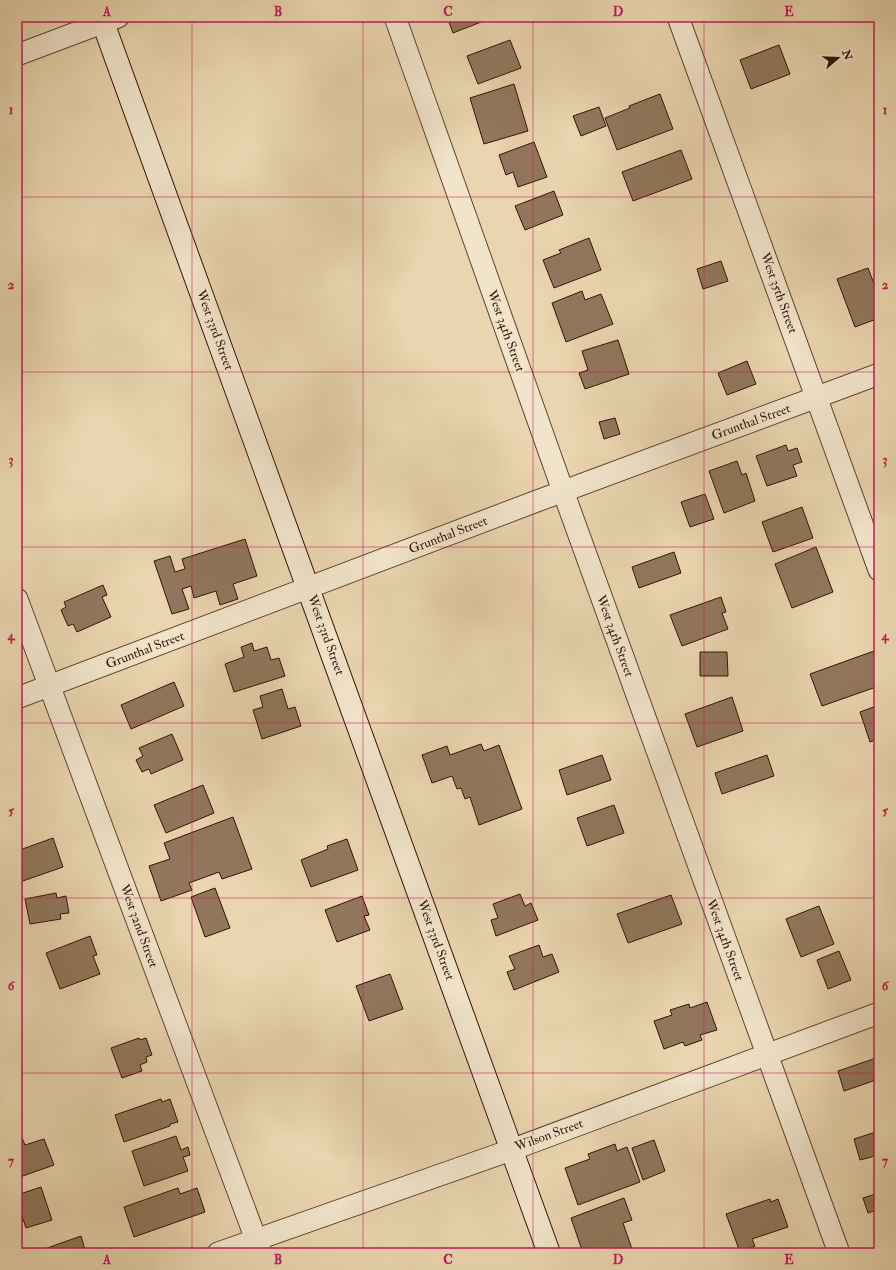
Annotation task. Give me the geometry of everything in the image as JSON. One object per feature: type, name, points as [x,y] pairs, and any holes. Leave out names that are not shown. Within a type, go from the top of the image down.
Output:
[{"type":"street","name":"West 34th Street","points":[[395,17],[563,491],[839,1253]]},
{"type":"street","name":"West 35th Street","points":[[678,17],[879,570]]},
{"type":"street","points":[[17,55],[107,19]]},
{"type":"street","name":"West 33rd Street","points":[[107,19],[309,588],[549,1253]]},
{"type":"street","name":"Grunthal Street","points":[[17,698],[50,687],[563,491],[879,374]]},
{"type":"street","name":"West 32nd Street","points":[[17,599],[259,1246]]},
{"type":"street","name":"Wilson Street","points":[[218,1253],[259,1246],[511,1150],[879,1013]]},
{"type":"building","points":[[447,17],[494,17],[453,33]]},
{"type":"building","points":[[510,40],[521,68],[478,84],[467,56]]},
{"type":"building","points":[[779,45],[790,74],[751,89],[740,60]]},
{"type":"building","points":[[514,84],[528,131],[484,144],[470,98]]},
{"type":"building","points":[[660,94],[673,129],[617,150],[605,118],[630,108],[629,106]]},
{"type":"building","points":[[599,107],[606,126],[581,136],[573,116]]},
{"type":"building","points":[[534,142],[547,177],[518,187],[513,172],[506,175],[499,155]]},
{"type":"building","points":[[681,150],[692,179],[633,201],[622,172]]},
{"type":"building","points":[[554,191],[563,215],[525,230],[515,206]]},
{"type":"building","points":[[589,238],[601,270],[554,288],[543,260],[561,253],[559,250]]},
{"type":"building","points":[[721,261],[728,281],[703,289],[697,269]]},
{"type":"building","points":[[868,268],[879,297],[879,318],[855,327],[837,279]]},
{"type":"building","points":[[582,291],[585,300],[601,294],[613,324],[566,342],[552,303]]},
{"type":"building","points":[[618,340],[629,374],[585,389],[579,373],[588,370],[582,351]]},
{"type":"building","points":[[747,361],[756,384],[727,395],[718,373]]},
{"type":"building","points":[[879,416],[879,426],[876,417]]},
{"type":"building","points":[[615,418],[620,434],[604,439],[599,422]]},
{"type":"building","points":[[786,445],[788,451],[797,448],[802,462],[793,465],[797,476],[767,486],[756,456]]},
{"type":"building","points":[[737,461],[742,475],[746,473],[755,501],[724,513],[709,471]]},
{"type":"building","points":[[705,494],[714,519],[690,527],[681,502]]},
{"type":"building","points":[[802,507],[813,538],[773,552],[762,522]]},
{"type":"building","points":[[245,539],[257,576],[233,584],[238,599],[220,605],[216,591],[194,598],[191,586],[182,589],[189,609],[172,614],[154,561],[170,556],[175,572],[185,569],[182,559]]},
{"type":"building","points":[[816,547],[833,592],[792,608],[775,564]]},
{"type":"building","points":[[674,552],[681,573],[639,588],[632,567]]},
{"type":"building","points":[[103,585],[107,595],[102,597],[111,617],[77,632],[73,624],[68,626],[61,610],[66,607],[64,602]]},
{"type":"building","points":[[721,597],[726,612],[722,613],[728,629],[682,646],[670,615]]},
{"type":"building","points":[[252,643],[254,651],[267,647],[271,660],[279,658],[285,676],[234,692],[225,664],[244,657],[241,647]]},
{"type":"building","points":[[874,651],[879,665],[879,686],[822,706],[810,674]]},
{"type":"building","points":[[700,652],[727,652],[728,676],[700,676]]},
{"type":"building","points":[[174,682],[184,706],[131,729],[121,705]]},
{"type":"building","points":[[282,689],[288,709],[295,707],[301,726],[262,739],[253,710],[263,707],[260,696]]},
{"type":"building","points":[[732,697],[743,731],[697,747],[685,714]]},
{"type":"building","points":[[879,705],[879,739],[870,742],[860,712]]},
{"type":"building","points":[[172,734],[183,760],[151,774],[149,769],[142,772],[136,760],[143,756],[139,748]]},
{"type":"building","points":[[481,744],[484,751],[499,745],[522,809],[479,825],[470,797],[465,799],[461,788],[457,789],[452,776],[432,783],[422,755],[447,746],[450,755]]},
{"type":"building","points":[[602,755],[611,780],[567,795],[559,770]]},
{"type":"building","points":[[767,755],[774,776],[722,794],[715,773]]},
{"type":"building","points":[[203,785],[214,813],[166,833],[154,805]]},
{"type":"building","points":[[614,805],[624,833],[587,846],[577,818]]},
{"type":"building","points":[[233,817],[252,869],[222,879],[219,872],[189,883],[192,890],[161,901],[149,866],[170,859],[164,843]]},
{"type":"building","points":[[53,838],[63,867],[17,883],[17,851]]},
{"type":"building","points":[[347,839],[358,870],[311,887],[301,860],[328,849],[327,846]]},
{"type":"building","points":[[215,888],[230,928],[205,937],[191,897]]},
{"type":"building","points":[[56,893],[57,898],[66,896],[69,913],[60,914],[61,919],[30,924],[25,899]]},
{"type":"building","points":[[520,894],[525,906],[531,903],[538,920],[496,936],[491,920],[498,918],[493,904]]},
{"type":"building","points":[[671,895],[682,924],[628,943],[617,914]]},
{"type":"building","points":[[362,896],[369,915],[364,916],[370,930],[337,942],[325,910]]},
{"type":"building","points":[[819,906],[834,944],[801,957],[786,919]]},
{"type":"building","points":[[90,936],[97,955],[93,956],[100,974],[60,989],[46,953]]},
{"type":"building","points":[[539,945],[543,957],[552,954],[559,972],[514,990],[507,972],[515,969],[509,956]]},
{"type":"building","points":[[839,951],[851,980],[828,989],[817,960]]},
{"type":"building","points":[[390,974],[403,1009],[369,1021],[356,986]]},
{"type":"building","points":[[707,1002],[717,1030],[700,1035],[702,1040],[685,1046],[683,1042],[664,1049],[654,1021],[672,1015],[670,1010],[689,1004],[690,1008]]},
{"type":"building","points":[[139,1038],[140,1040],[146,1038],[152,1055],[146,1057],[147,1062],[140,1065],[142,1071],[122,1078],[111,1048]]},
{"type":"building","points":[[879,1057],[879,1079],[844,1091],[838,1071]]},
{"type":"building","points":[[161,1099],[162,1102],[170,1099],[178,1122],[124,1142],[115,1115]]},
{"type":"building","points":[[879,1131],[879,1155],[860,1160],[854,1139]]},
{"type":"building","points":[[20,1133],[25,1145],[44,1139],[54,1165],[17,1178],[17,1134]]},
{"type":"building","points":[[176,1136],[181,1150],[188,1147],[190,1155],[183,1157],[188,1171],[144,1186],[132,1151]]},
{"type":"building","points":[[654,1140],[665,1171],[643,1180],[632,1148]]},
{"type":"building","points":[[615,1144],[617,1151],[627,1147],[640,1182],[578,1205],[565,1168],[590,1159],[588,1154]]},
{"type":"building","points":[[41,1187],[52,1220],[26,1228],[17,1201],[17,1195]]},
{"type":"building","points":[[178,1188],[180,1194],[197,1188],[205,1212],[134,1237],[124,1207]]},
{"type":"building","points":[[879,1193],[879,1209],[868,1213],[863,1198]]},
{"type":"building","points":[[624,1198],[632,1220],[623,1223],[632,1249],[620,1253],[597,1253],[596,1250],[583,1253],[571,1218]]},
{"type":"building","points":[[770,1199],[771,1202],[778,1199],[788,1227],[752,1239],[755,1246],[740,1252],[726,1214]]},
{"type":"building","points":[[81,1236],[86,1253],[33,1253]]}]
